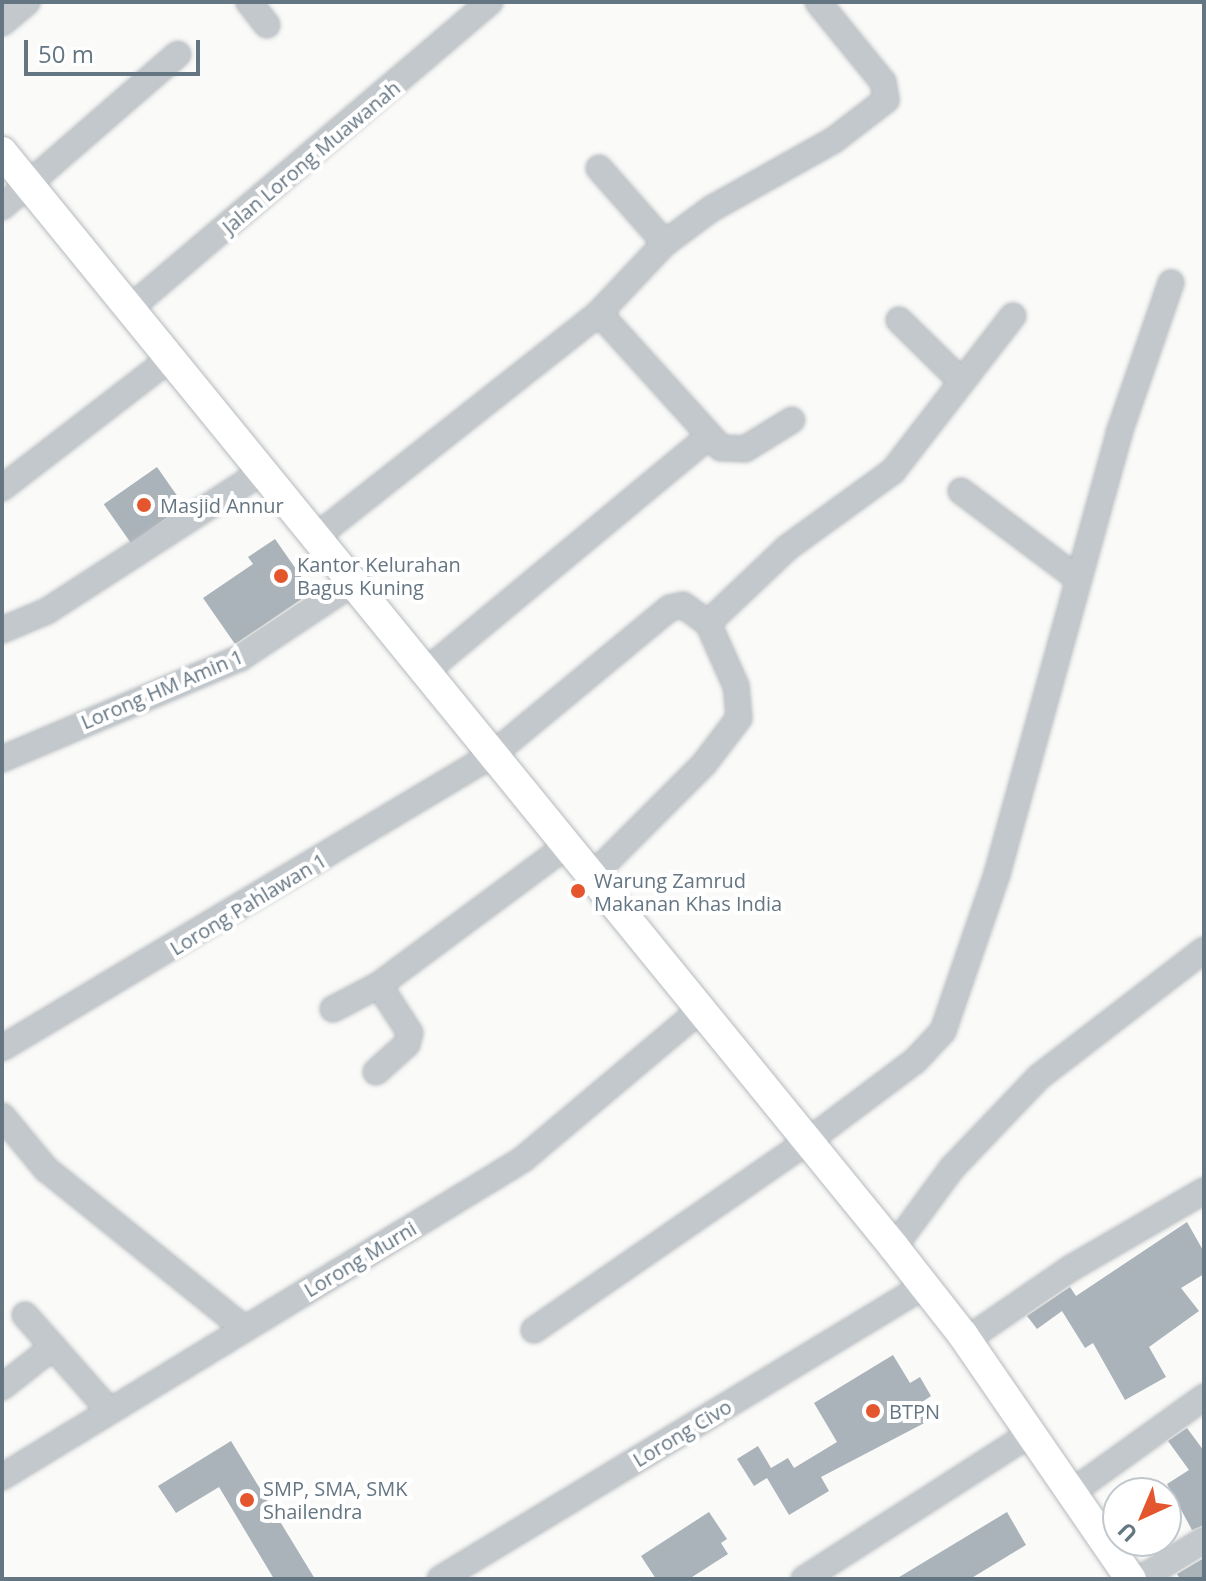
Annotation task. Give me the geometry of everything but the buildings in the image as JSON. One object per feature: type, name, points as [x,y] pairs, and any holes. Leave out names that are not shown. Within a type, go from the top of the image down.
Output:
[{"type":"main road","points":[[2,152],[168,360],[356,581],[425,672],[698,1012],[894,1247],[966,1340],[1131,1579]]},
{"type":"street","points":[[2,23],[27,2]]},
{"type":"street","points":[[249,2],[267,25]]},
{"type":"street","name":"Jalan Lorong Muawanah","points":[[129,309],[490,2]]},
{"type":"street","points":[[317,536],[599,313],[665,243],[762,176],[834,140],[886,100],[888,89],[818,2]]},
{"type":"street","points":[[2,207],[178,54]]},
{"type":"street","points":[[599,168],[665,243]]},
{"type":"street","points":[[534,1330],[808,1141],[926,1051],[952,1015],[1077,578],[1171,283]]},
{"type":"street","points":[[599,313],[707,438],[739,451],[792,420]]},
{"type":"street","points":[[591,877],[704,764],[739,718],[736,686],[708,623],[787,548],[893,471],[1013,316]]},
{"type":"street","points":[[899,320],[962,382]]},
{"type":"street","points":[[2,488],[168,360]]},
{"type":"street","points":[[425,672],[707,438]]},
{"type":"street","points":[[2,630],[47,611],[263,471]]},
{"type":"street","points":[[961,491],[1077,578]]},
{"type":"street","name":"Lorong HM Amin 1","points":[[2,759],[240,658],[356,581]]},
{"type":"street","name":"Lorong Pahlawan 1","points":[[2,1048],[492,755],[670,608],[683,605],[708,623]]},
{"type":"street","points":[[333,1009],[379,985],[566,846]]},
{"type":"street","points":[[894,1247],[952,1168],[1039,1077],[1204,950]]},
{"type":"street","points":[[376,1072],[407,1044],[410,1033],[379,985]]},
{"type":"street","name":"Lorong Murni","points":[[2,1477],[108,1409],[522,1160],[698,1012]]},
{"type":"street","points":[[2,1116],[46,1169],[245,1329]]},
{"type":"street","points":[[966,1340],[1071,1268],[1204,1191]]},
{"type":"street","name":"Lorong Civo","points":[[440,1579],[924,1286]]},
{"type":"street","points":[[25,1315],[108,1409]]},
{"type":"street","points":[[2,1387],[53,1347]]},
{"type":"street","points":[[1072,1492],[1204,1397]]},
{"type":"street","points":[[804,1579],[1031,1433]]},
{"type":"street","points":[[1140,1579],[1204,1540]]},
{"type":"place","name":"Masjid Annur","points":[[144,505]]},
{"type":"place","name":"Kantor Kelurahan Bagus Kuning","points":[[281,576]]},
{"type":"place","name":"Warung Zamrud Makanan Khas India","points":[[578,891]]},
{"type":"place","name":"BTPN","points":[[873,1411]]},
{"type":"place","name":"SMP, SMA, SMK Shailendra","points":[[247,1500]]}]
